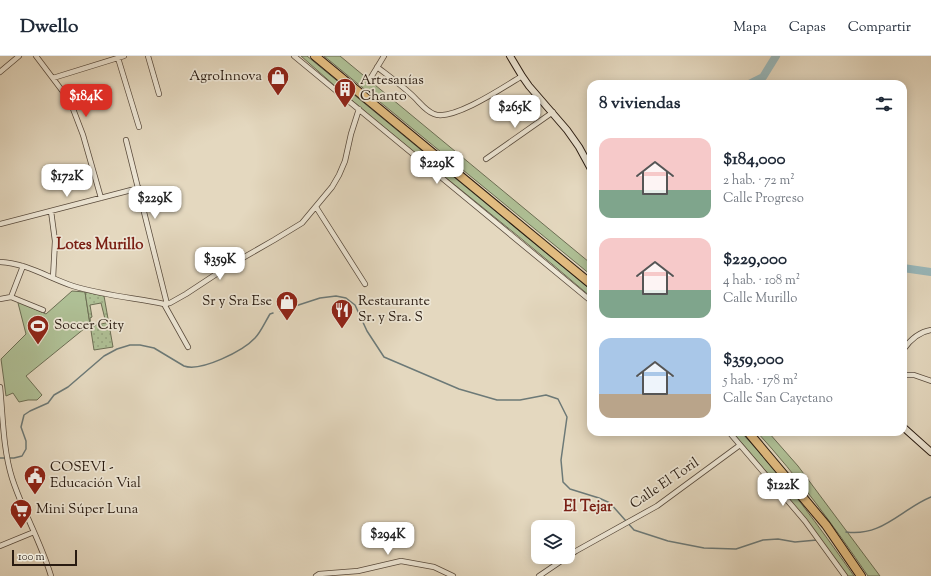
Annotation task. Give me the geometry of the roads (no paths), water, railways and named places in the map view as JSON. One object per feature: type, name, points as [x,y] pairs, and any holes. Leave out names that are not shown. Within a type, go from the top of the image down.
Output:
[{"type":"highway","points":[[315,56],[587,281]]},
{"type":"highway","points":[[751,436],[826,525],[861,576]]},
{"type":"main road","points":[[510,56],[522,76],[567,130],[587,162]]},
{"type":"main road","points":[[907,431],[931,452]]},
{"type":"street","points":[[0,72],[19,56]]},
{"type":"street","points":[[36,56],[70,101],[77,118],[101,198]]},
{"type":"street","points":[[53,78],[124,56]]},
{"type":"street","points":[[148,56],[159,94]]},
{"type":"street","points":[[294,56],[587,298]]},
{"type":"street","points":[[370,79],[384,56]]},
{"type":"street","points":[[118,58],[140,127]]},
{"type":"street","points":[[378,67],[430,112],[440,116],[450,115],[471,106],[522,76]]},
{"type":"street","points":[[0,262],[9,262],[23,266],[73,286],[165,304],[186,294],[227,267],[298,227],[332,187],[339,175],[359,109]]},
{"type":"street","points":[[486,159],[553,112]]},
{"type":"street","points":[[126,140],[139,188],[165,304],[188,347]]},
{"type":"street","points":[[0,224],[139,188]]},
{"type":"street","points":[[316,207],[365,284]]},
{"type":"street","points":[[51,211],[54,241],[53,278]]},
{"type":"street","points":[[11,297],[23,266]]},
{"type":"street","points":[[0,299],[11,297],[43,310]]},
{"type":"street","points":[[907,345],[914,337],[923,331],[931,330]]},
{"type":"street","points":[[907,374],[914,375],[931,381]]},
{"type":"street","points":[[0,387],[7,454],[14,484],[42,549],[51,576]]},
{"type":"street","points":[[732,436],[805,521],[845,576]]},
{"type":"street","name":"Calle El Toril","points":[[539,576],[576,551],[657,506],[740,445]]},
{"type":"street","points":[[0,546],[34,532]]},
{"type":"street","points":[[316,576],[318,574],[358,570],[401,562],[434,567],[453,576]]},
{"type":"waterway","points":[[757,80],[763,77],[776,56]]},
{"type":"waterway","points":[[907,269],[931,272]]},
{"type":"waterway","points":[[280,311],[320,298],[336,296],[346,298],[355,305],[367,331],[384,357],[459,389],[497,400],[520,400],[546,395],[558,399],[567,417],[561,460],[563,482],[570,489],[610,503],[634,530],[668,541],[704,548],[736,549],[763,540],[778,539],[795,542],[817,540]]},
{"type":"waterway","points":[[0,458],[14,458],[22,456],[26,449],[26,441],[21,427],[24,415],[48,403],[54,395],[68,387],[104,356],[117,349],[130,345],[140,345],[154,348],[184,366],[201,366],[221,359],[241,349],[255,338],[270,314],[273,313]]},
{"type":"waterway","points":[[846,532],[859,532],[881,527],[920,502],[931,497]]},
{"type":"place","name":"AgroInnova","points":[[278,96]]},
{"type":"place","name":"Artesanías Chanto","points":[[345,108]]},
{"type":"place","name":"Sr y Sra Ese","points":[[287,322]]},
{"type":"place","name":"Restaurante Sr. y Sra. S","points":[[342,330]]},
{"type":"place","name":"Soccer City","points":[[38,346]]},
{"type":"place","name":"COSEVI - Educación Vial","points":[[35,496]]},
{"type":"place","name":"Mini Súper Luna","points":[[21,530]]},
{"type":"district","name":"Lotes Murillo","points":[[100,245]]},
{"type":"district","name":"El Tejar","points":[[588,507]]}]
